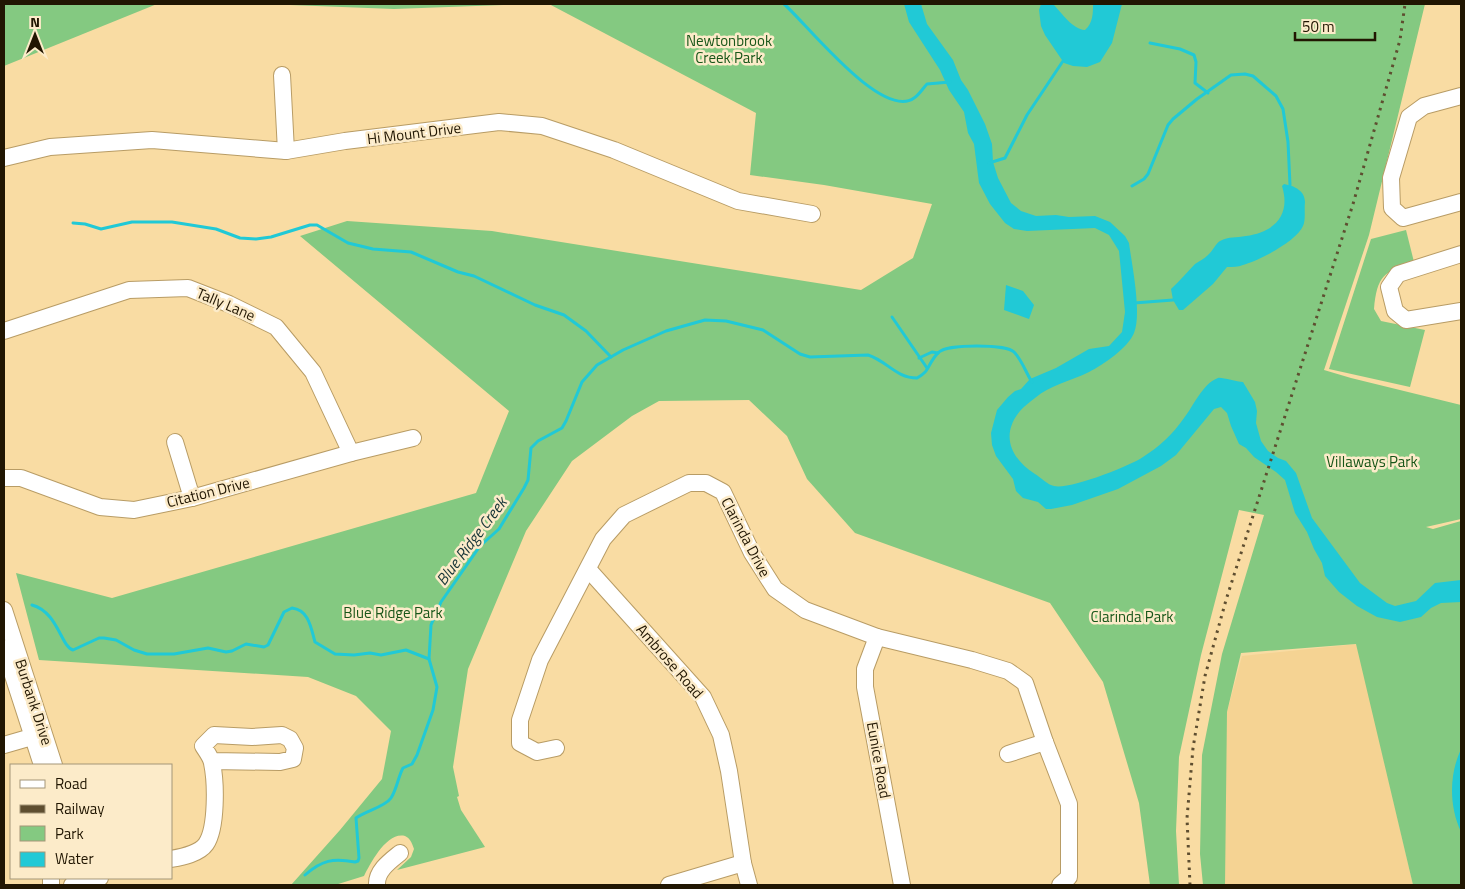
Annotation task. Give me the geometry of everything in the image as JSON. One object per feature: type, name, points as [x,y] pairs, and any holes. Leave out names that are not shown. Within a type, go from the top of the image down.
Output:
[{"type":"street","points":[[282,75],[286,151]]},
{"type":"street","points":[[1461,96],[1424,106],[1410,118],[1391,178],[1392,208],[1403,218],[1461,202]]},
{"type":"street","name":"Hi Mount Drive","points":[[4,158],[50,147],[152,140],[286,151],[499,122],[542,126],[614,150],[738,202],[812,214]]},
{"type":"street","points":[[1461,254],[1398,274],[1389,288],[1395,312],[1406,320],[1461,311]]},
{"type":"street","name":"Tally Lane","points":[[4,332],[129,290],[188,288],[229,304],[276,327],[313,372],[351,453]]},
{"type":"street","name":"Citation Drive","points":[[4,478],[21,478],[100,507],[134,510],[192,498],[351,453],[413,438]]},
{"type":"street","points":[[175,442],[192,498]]},
{"type":"street","name":"Clarinda Drive","points":[[556,748],[537,752],[520,743],[520,720],[540,660],[602,539],[624,515],[690,483],[706,483],[723,492],[752,554],[775,589],[805,610],[877,636],[1008,671],[1025,683],[1069,804],[1069,878],[1060,885]]},
{"type":"street","name":"Ambrose Road","points":[[588,569],[703,696],[721,735],[729,771],[743,863],[749,885]]},
{"type":"street","name":"Burbank Drive","points":[[4,610],[39,735],[42,764]]},
{"type":"street","name":"Eunice Road","points":[[877,636],[866,669],[866,686],[902,885]]},
{"type":"street","name":"Burbank Drive","points":[[4,648],[39,735],[54,764]]},
{"type":"street","points":[[4,745],[39,735]]},
{"type":"street","points":[[172,859],[192,854],[206,844],[214,821],[212,761],[203,746],[214,735],[252,737],[282,735],[290,739],[295,748],[293,759],[280,762],[212,761]]},
{"type":"street","points":[[252,737],[253,761]]},
{"type":"street","points":[[1008,754],[1045,742]]},
{"type":"street","points":[[377,885],[381,870],[400,853]]},
{"type":"street","points":[[669,885],[743,863]]},
{"type":"street","points":[[72,885],[96,879]]},
{"type":"shaded area","points":[[1357,644],[1413,885],[1225,885],[1225,753],[1227,712],[1242,656]]},
{"type":"green space","points":[[4,4],[157,4],[4,66]]},
{"type":"green space","points":[[264,4],[527,4],[394,9]]},
{"type":"green space","points":[[549,4],[1425,4],[1369,235],[1324,370],[1461,405],[1461,519],[1426,527],[1433,529],[1461,521],[1461,885],[1413,885],[1356,644],[1241,653],[1227,712],[1225,885],[1203,885],[1200,854],[1202,755],[1222,654],[1264,515],[1239,510],[1201,655],[1179,757],[1176,831],[1179,885],[1150,885],[1139,803],[1103,682],[1050,603],[855,533],[807,479],[787,436],[749,400],[659,401],[632,416],[572,461],[526,531],[468,669],[453,767],[459,796],[457,797],[461,810],[485,847],[397,870],[411,857],[414,849],[408,838],[398,836],[392,838],[380,850],[364,876],[335,885],[291,885],[382,779],[391,731],[356,696],[308,677],[39,660],[16,573],[112,598],[476,493],[509,411],[300,236],[347,221],[492,231],[861,290],[913,258],[932,204],[824,185],[750,175],[756,113]]},
{"type":"green space","points":[[1406,230],[1414,262],[1396,268],[1384,276],[1377,289],[1374,309],[1381,321],[1425,330],[1410,387],[1329,369],[1371,239]]},
{"type":"water","points":[[904,4],[921,4],[927,24],[953,60],[961,80],[985,124],[992,144],[993,162],[998,178],[1011,203],[1021,211],[1036,216],[1095,216],[1110,222],[1125,236],[1129,243],[1137,302],[1136,324],[1131,339],[1108,361],[1089,372],[1054,386],[1022,409],[1014,420],[1010,438],[1014,454],[1020,461],[1044,481],[1054,486],[1085,481],[1136,461],[1149,453],[1175,429],[1203,390],[1213,381],[1220,378],[1243,382],[1255,402],[1257,411],[1256,423],[1261,441],[1268,451],[1286,461],[1296,473],[1312,518],[1360,583],[1387,603],[1395,606],[1416,601],[1435,583],[1461,580],[1461,602],[1441,603],[1431,608],[1421,617],[1400,622],[1377,617],[1357,606],[1339,592],[1325,576],[1322,563],[1307,532],[1295,513],[1285,480],[1239,444],[1227,413],[1221,407],[1214,409],[1176,455],[1161,466],[1118,489],[1072,505],[1051,509],[1046,509],[1038,502],[1023,498],[1016,491],[1013,479],[996,456],[992,445],[991,433],[997,410],[1008,397],[1021,389],[1030,379],[1056,368],[1089,349],[1109,346],[1122,332],[1125,312],[1119,251],[1109,235],[1095,228],[1027,231],[1014,229],[1005,223],[990,204],[979,183],[974,144],[968,133],[964,112],[909,22]]},
{"type":"water","points":[[1041,4],[1053,4],[1072,24],[1085,30],[1091,21],[1093,4],[1122,4],[1112,43],[1100,62],[1087,67],[1064,63],[1041,26],[1039,10]]},
{"type":"water","points":[[1284,184],[1299,190],[1305,198],[1303,226],[1299,232],[1276,250],[1250,263],[1227,267],[1213,284],[1183,310],[1179,310],[1173,300],[1171,289],[1223,239],[1256,234],[1273,226],[1282,214],[1284,196],[1282,186]]},
{"type":"water","points":[[1006,285],[1023,291],[1034,305],[1029,319],[1004,310]]},
{"type":"water","points":[[1461,749],[1461,832],[1454,812],[1452,790],[1454,769]]},
{"type":"waterway","points":[[784,4],[845,67],[883,96],[900,101],[914,98],[927,84],[950,82]]},
{"type":"waterway","points":[[1150,43],[1180,49],[1194,55],[1196,62],[1195,83],[1208,93]]},
{"type":"waterway","points":[[989,163],[1005,158],[1027,115],[1063,61]]},
{"type":"waterway","points":[[1132,186],[1144,179],[1148,174],[1168,125],[1173,119],[1231,75],[1245,74],[1253,76],[1276,96],[1283,109],[1288,142],[1290,185]]},
{"type":"waterway","points":[[73,223],[85,224],[101,229],[132,222],[172,222],[216,229],[240,238],[256,239],[271,237],[310,225],[317,225],[348,243],[373,249],[411,252],[458,272],[474,276],[535,305],[564,315],[586,331],[611,357]]},
{"type":"waterway","points":[[1134,303],[1173,300]]},
{"type":"waterway","points":[[892,317],[927,368]]},
{"type":"waterway","name":"Blue Ridge Creek","points":[[305,875],[328,861],[358,861],[356,818],[384,804],[391,798],[403,768],[412,764],[417,755],[433,710],[437,687],[429,659],[431,625],[441,602],[480,546],[499,529],[524,488],[528,480],[531,448],[538,441],[562,428],[582,382],[597,365],[623,350],[666,331],[705,320],[726,321],[763,330],[800,354],[810,357],[868,355],[903,375],[917,378],[925,372],[937,354],[944,349],[965,346],[989,346],[1009,349],[1019,359],[1032,382]]},
{"type":"waterway","points":[[919,358],[932,352],[938,353]]},
{"type":"waterway","name":"Blue Ridge Creek","points":[[32,605],[48,615],[65,643],[73,650],[99,638],[116,640],[134,650],[147,654],[174,654],[208,648],[226,652],[246,644],[264,647],[268,645],[284,612],[292,608],[298,609],[306,616],[315,642],[335,654],[354,655],[370,653],[381,655],[406,650],[429,659]]},
{"type":"railway","points":[[1190,885],[1187,818],[1193,748],[1205,676],[1226,600],[1353,204],[1400,40],[1405,4]]},
{"type":"park label","name":"Newtonbrook Creek Park","points":[[729,48]]},
{"type":"park label","name":"Villaways Park","points":[[1372,461]]},
{"type":"park label","name":"Blue Ridge Park","points":[[393,612]]},
{"type":"park label","name":"Clarinda Park","points":[[1132,616]]}]
